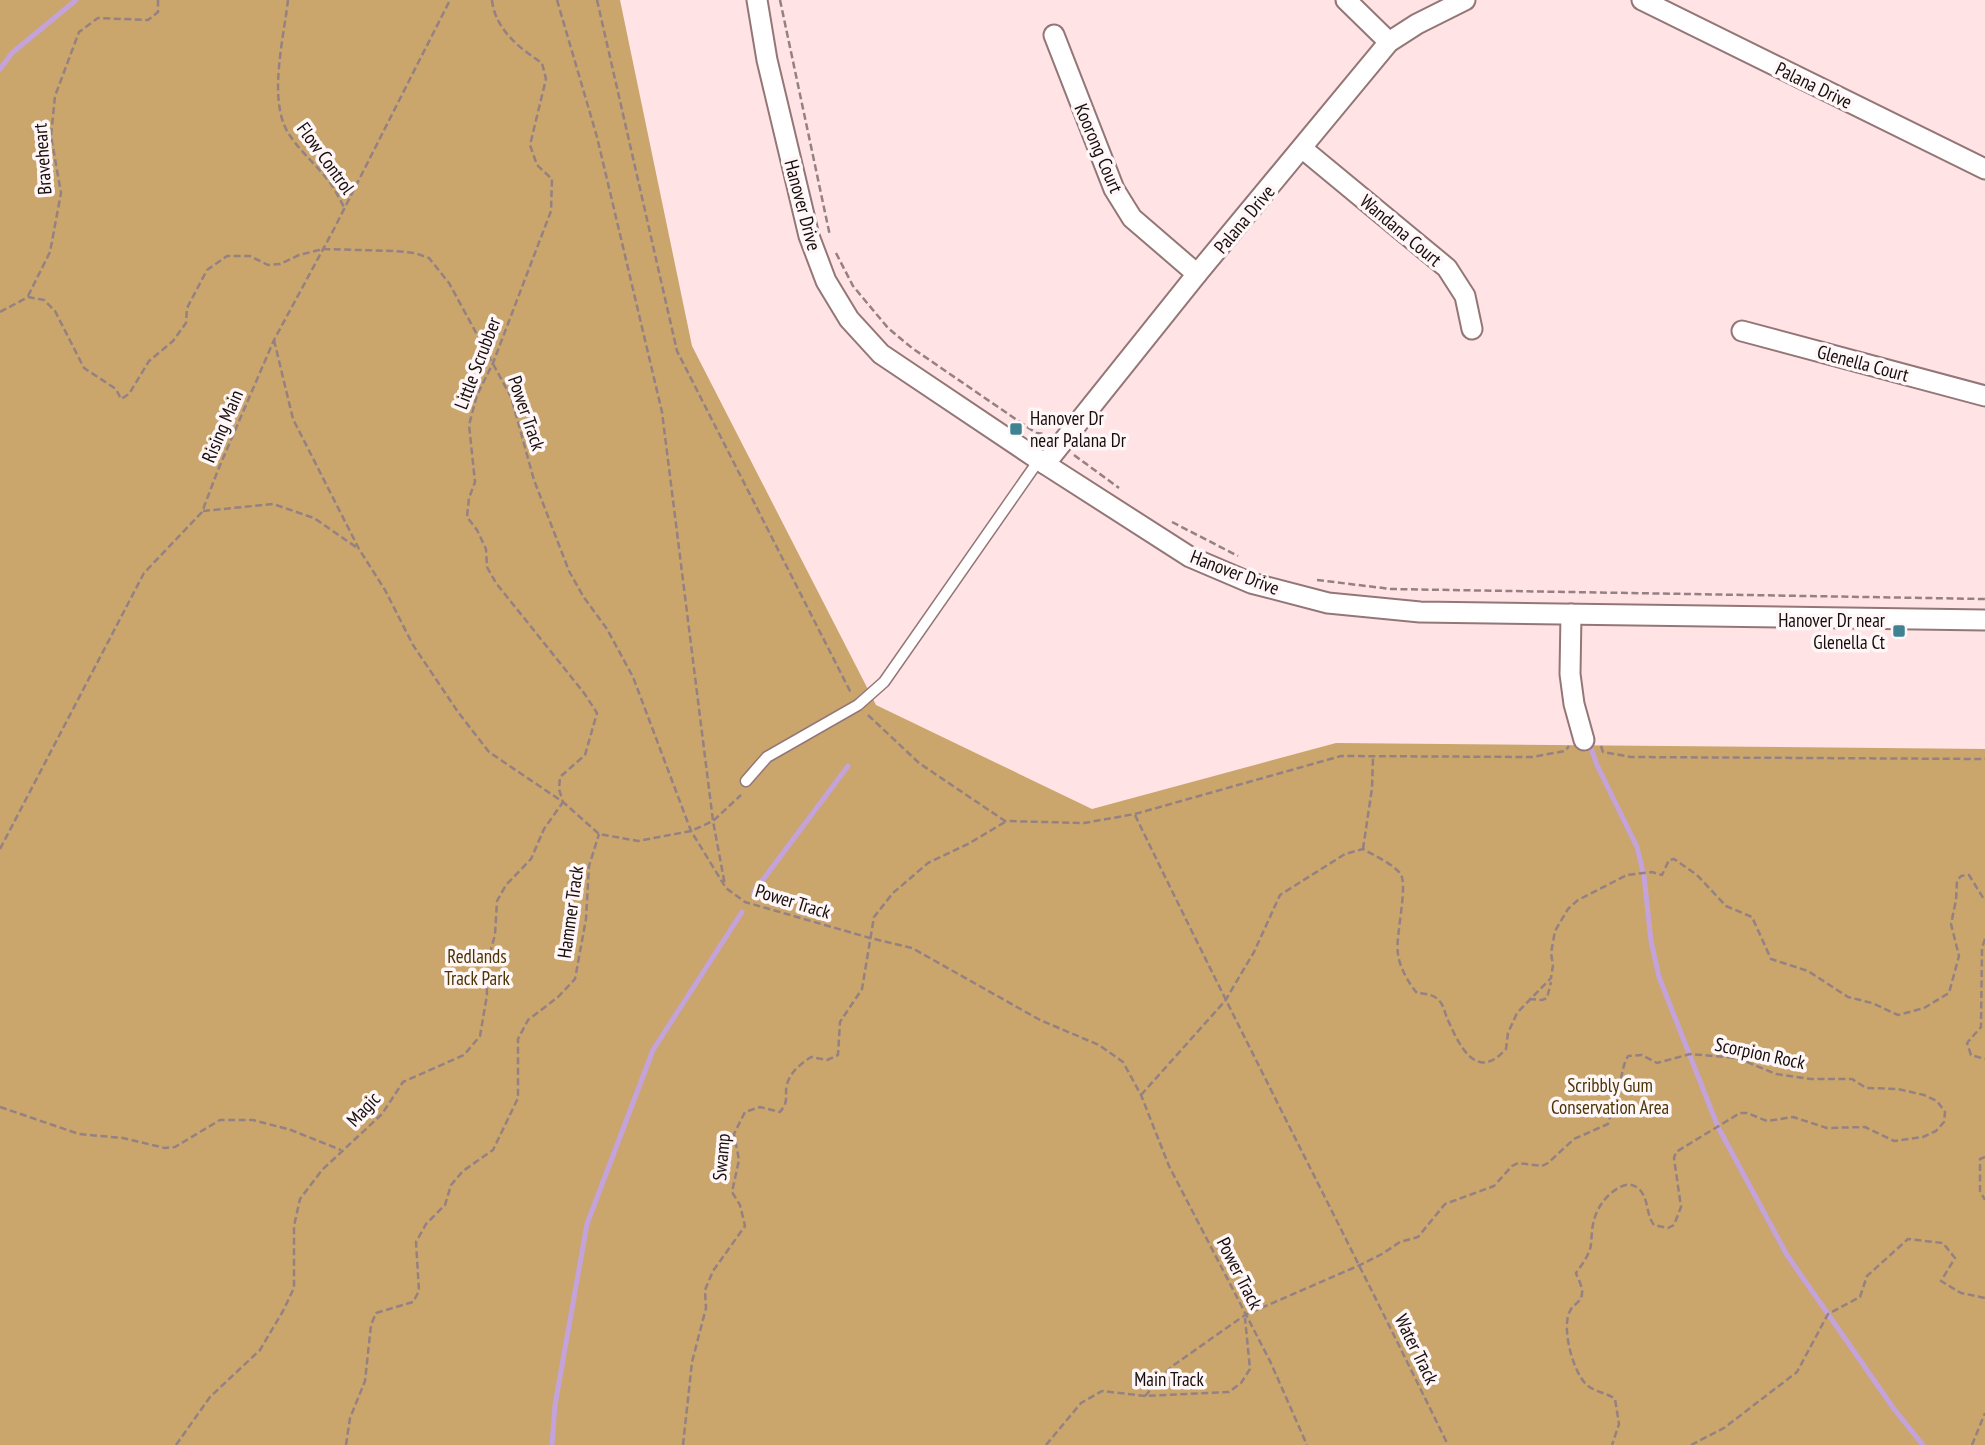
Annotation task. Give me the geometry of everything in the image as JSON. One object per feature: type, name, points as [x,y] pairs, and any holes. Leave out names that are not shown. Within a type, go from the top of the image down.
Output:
[{"type":"street","name":"Hanover Drive","points":[[757,0],[767,60],[809,236],[826,281],[849,318],[881,354],[1190,557],[1251,583],[1328,603],[1420,612],[1985,620]]},
{"type":"street","points":[[1346,0],[1389,42]]},
{"type":"street","name":"Palana Drive","points":[[1042,462],[1389,42],[1417,24],[1465,0]]},
{"type":"street","name":"Palana Drive","points":[[1642,0],[1985,169]]},
{"type":"street","name":"Koorong Court","points":[[1054,35],[1114,189],[1132,218],[1197,274]]},
{"type":"street","name":"Wandana Court","points":[[1303,149],[1447,268],[1465,296],[1472,330]]},
{"type":"street","name":"Glenella Court","points":[[1742,331],[1985,396]]},
{"type":"street","points":[[1571,614],[1574,704],[1584,740]]},
{"type":"lane","points":[[746,781],[767,758],[858,705],[884,682],[1042,462]]},
{"type":"path","name":"Braveheart","points":[[28,297],[50,252],[61,193],[51,136],[55,96],[79,32],[98,18],[148,20],[158,12],[158,0]]},
{"type":"path","name":"Flow Control","points":[[288,0],[279,76],[279,103],[286,128],[305,155],[329,180],[344,208]]},
{"type":"path","name":"Rising Main","points":[[0,849],[144,573],[202,512],[274,340],[450,0]]},
{"type":"path","name":"Little Scrubber","points":[[492,0],[494,14],[502,27],[522,50],[542,63],[546,79],[530,145],[537,165],[552,179],[551,211],[493,362],[477,395],[468,425],[475,482],[469,498],[467,517],[486,549],[487,567],[496,583],[597,713],[585,755],[560,777],[559,789],[563,802]]},
{"type":"path","points":[[556,0],[597,136],[662,412],[713,821],[726,888]]},
{"type":"path","points":[[597,0],[677,351],[858,705],[919,763],[1005,821],[1084,823],[1135,814],[1341,756],[1532,757],[1565,751],[1573,743],[1597,739],[1603,752],[1631,757],[1985,759]]},
{"type":"path","points":[[780,0],[832,242]]},
{"type":"path","points":[[0,312],[28,297],[44,300],[55,311],[84,368],[116,389],[121,399],[129,394],[149,361],[173,341],[186,323],[187,308],[207,270],[227,256],[250,256],[268,265],[280,264],[299,255],[323,249]]},
{"type":"path","name":"Power Track","points":[[323,249],[415,253],[429,258],[449,284],[511,397],[534,480],[569,572],[607,629],[633,677],[691,831],[726,888],[746,902],[912,948],[1040,1020],[1099,1045],[1123,1062],[1141,1095],[1169,1167],[1270,1361],[1307,1445]]},
{"type":"path","points":[[836,252],[853,286],[873,312],[912,348],[1036,433],[1052,432]]},
{"type":"path","points":[[274,340],[293,419],[359,549],[385,590],[413,645],[458,712],[489,752],[563,802],[599,834],[638,841],[691,831],[713,821],[740,798],[746,781]]},
{"type":"path","points":[[1075,456],[1128,494]]},
{"type":"path","points":[[202,512],[273,504],[314,518],[359,549]]},
{"type":"path","points":[[1169,521],[1247,561]]},
{"type":"path","points":[[1311,579],[1391,590],[1985,599]]},
{"type":"path","points":[[1363,849],[1372,788],[1373,757]]},
{"type":"path","name":"Magic","points":[[176,1445],[210,1397],[260,1350],[283,1311],[294,1288],[294,1226],[300,1199],[341,1150],[382,1114],[402,1083],[464,1055],[480,1036],[488,995],[486,965],[495,935],[497,901],[506,885],[531,859],[544,829],[563,802]]},
{"type":"path","name":"Water Track","points":[[1135,814],[1224,1000],[1360,1265],[1448,1445]]},
{"type":"path","points":[[870,938],[874,917],[893,892],[928,863],[968,844],[1005,821]]},
{"type":"path","name":"Hammer Track","points":[[346,1445],[349,1419],[365,1381],[371,1325],[376,1313],[413,1302],[419,1291],[416,1242],[426,1224],[445,1205],[451,1185],[463,1171],[493,1150],[518,1098],[518,1039],[528,1020],[558,997],[575,979],[586,919],[589,866],[599,834]]},
{"type":"path","points":[[1141,1095],[1224,1000],[1254,952],[1280,895],[1345,854],[1363,849],[1401,875],[1405,886],[1399,913],[1398,955],[1411,986],[1417,993],[1430,994],[1442,1003],[1461,1046],[1479,1063],[1490,1062],[1506,1049],[1508,1033],[1517,1013],[1551,978]]},
{"type":"path","points":[[1529,999],[1548,998],[1555,931],[1568,909],[1578,900],[1614,881],[1639,873],[1662,875],[1669,860],[1677,860],[1697,875],[1726,906],[1752,917],[1772,960],[1808,971],[1848,997],[1872,1003],[1898,1015],[1924,1008],[1949,993],[1959,956],[1951,924],[1957,881],[1961,876],[1969,875],[1985,901]]},
{"type":"path","name":"Swamp","points":[[683,1445],[692,1362],[706,1308],[705,1290],[713,1271],[745,1226],[740,1205],[732,1192],[739,1160],[734,1134],[746,1112],[760,1107],[780,1112],[786,1104],[787,1084],[797,1066],[811,1057],[827,1060],[838,1055],[840,1022],[862,989],[870,938]]},
{"type":"path","points":[[1985,939],[1982,948],[1981,1027],[1967,1043],[1971,1055],[1985,1059]]},
{"type":"path","name":"Scorpion Rock","points":[[1360,1265],[1400,1242],[1418,1237],[1445,1204],[1494,1186],[1518,1163],[1542,1166],[1574,1139],[1608,1124],[1628,1056],[1642,1055],[1657,1063],[1690,1054],[1737,1058],[1776,1074],[1811,1079],[1852,1079],[1866,1088],[1898,1089],[1937,1101],[1945,1112],[1944,1122],[1936,1131],[1923,1137],[1894,1141],[1864,1127],[1828,1128],[1793,1117],[1768,1121],[1741,1113],[1676,1152],[1674,1158],[1681,1207],[1674,1225],[1668,1228],[1654,1225],[1650,1220],[1647,1202],[1640,1190],[1632,1184],[1612,1191],[1603,1200],[1592,1230],[1589,1254],[1576,1273],[1583,1291],[1580,1301],[1570,1311],[1567,1323],[1571,1355],[1579,1376],[1597,1392],[1608,1393],[1615,1399],[1619,1424],[1612,1445]]},
{"type":"path","points":[[0,1107],[79,1134],[123,1138],[165,1149],[175,1147],[220,1120],[253,1120],[291,1130],[341,1150]]},
{"type":"path","points":[[1985,1157],[1980,1159],[1980,1191],[1985,1200]]},
{"type":"path","points":[[1691,1445],[1724,1428],[1797,1372],[1828,1314],[1860,1297],[1867,1276],[1908,1239],[1943,1243],[1955,1258],[1941,1281],[1961,1293],[1985,1298]]},
{"type":"path","points":[[1145,1396],[1171,1367],[1245,1314],[1360,1265]]},
{"type":"path","name":"Main Track","points":[[1046,1445],[1081,1403],[1102,1391],[1145,1396],[1229,1392],[1241,1383],[1250,1369],[1245,1314]]},
{"type":"path","points":[[1972,1445],[1985,1413]]},
{"type":"green space","name":"Redlands Track Park","points":[[0,0],[620,0],[692,346],[876,705],[1092,809],[1336,743],[1985,749],[1985,1445],[0,1445]]},
{"type":"waterway","points":[[0,69],[12,53],[76,0]]},
{"type":"waterway","points":[[1589,742],[1597,765],[1637,847],[1659,977],[1718,1127],[1787,1255],[1894,1409],[1923,1445]]},
{"type":"waterway","points":[[753,893],[848,766]]},
{"type":"waterway","points":[[552,1445],[555,1405],[587,1224],[653,1050],[742,912]]},
{"type":"place","name":"Hanover Dr near Palana Dr","points":[[1016,429]]},
{"type":"place","name":"Hanover Dr near Glenella Ct","points":[[1899,631]]},
{"type":"park label","name":"Scribbly Gum Conservation Area","points":[[1610,1096]]}]
